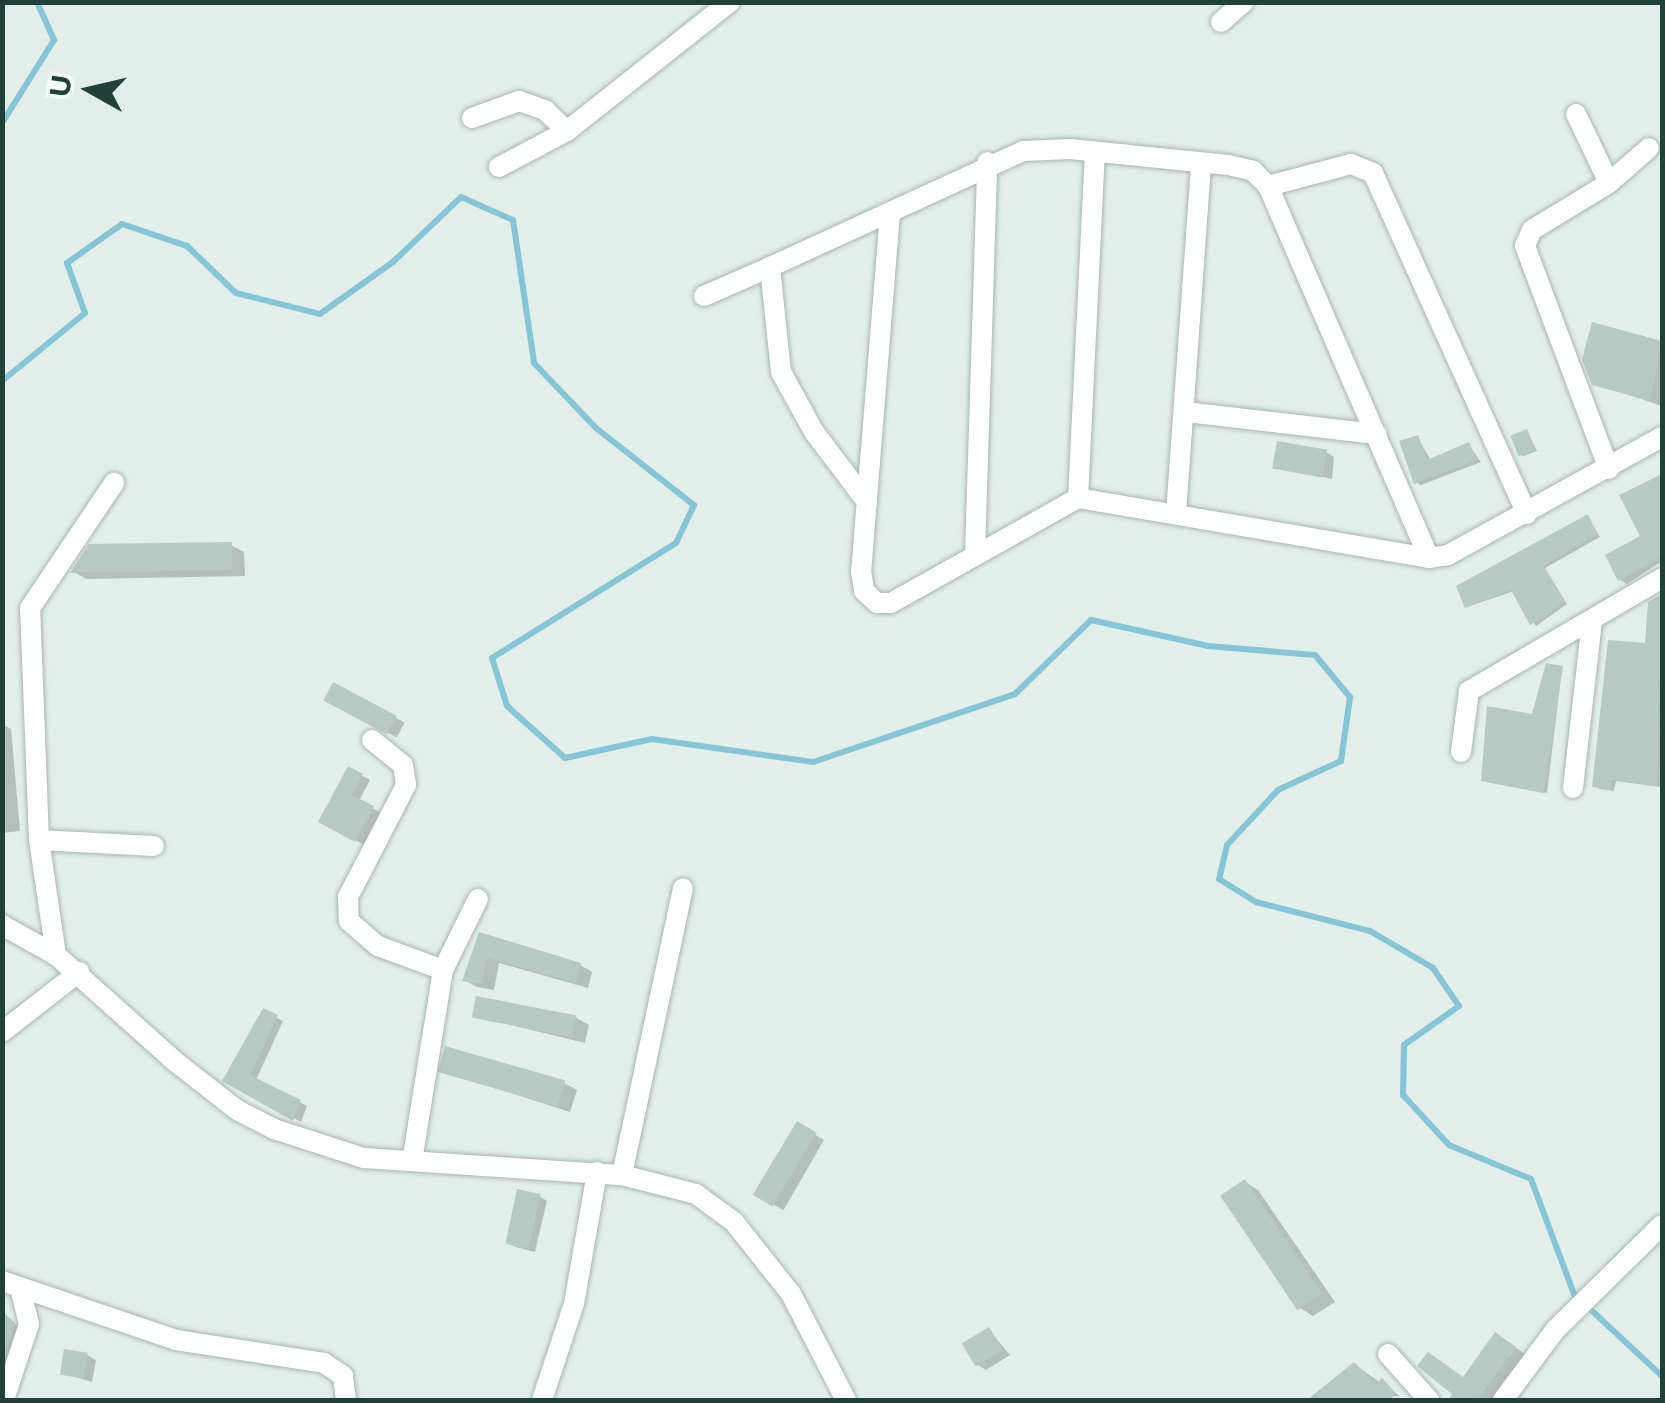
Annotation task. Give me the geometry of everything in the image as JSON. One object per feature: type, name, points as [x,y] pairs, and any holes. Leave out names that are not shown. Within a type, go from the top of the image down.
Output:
[{"type":"street","points":[[499,167],[567,132],[730,2]]},
{"type":"street","points":[[1222,22],[1244,2]]},
{"type":"street","points":[[472,118],[519,101],[545,110],[567,132]]},
{"type":"street","points":[[1576,114],[1609,183]]},
{"type":"street","points":[[704,296],[890,214],[987,162],[1046,148],[1253,170],[1268,186],[1429,558]]},
{"type":"street","points":[[1608,469],[1525,242],[1538,226],[1609,183],[1649,148]]},
{"type":"street","points":[[1078,498],[1095,152]]},
{"type":"street","points":[[976,554],[987,162]]},
{"type":"street","points":[[1176,514],[1201,164]]},
{"type":"street","points":[[1268,186],[1351,164],[1373,173],[1527,514]]},
{"type":"street","points":[[890,214],[862,585],[877,602],[891,603],[1078,498],[1429,558],[1462,551],[1662,437]]},
{"type":"street","points":[[770,267],[781,372],[814,432],[867,502]]},
{"type":"street","points":[[1186,412],[1376,434]]},
{"type":"street","points":[[56,955],[39,840],[30,608],[114,483]]},
{"type":"street","points":[[1461,752],[1469,691],[1662,578]]},
{"type":"street","points":[[1573,788],[1592,620]]},
{"type":"street","points":[[372,740],[404,766],[406,785],[348,897],[349,921],[378,946],[443,970]]},
{"type":"street","points":[[39,840],[154,846]]},
{"type":"street","points":[[622,1174],[683,888]]},
{"type":"street","points":[[412,1162],[443,970],[478,899]]},
{"type":"street","points":[[2,925],[79,972],[237,1110],[341,1153],[412,1162],[622,1174],[696,1194],[734,1222],[799,1307],[846,1400]]},
{"type":"street","points":[[2,1032],[79,972]]},
{"type":"street","points":[[542,1400],[574,1304],[597,1172]]},
{"type":"street","points":[[1503,1400],[1556,1330],[1662,1225]]},
{"type":"street","points":[[4,1400],[29,1324],[11,1285]]},
{"type":"street","points":[[11,1285],[176,1340],[324,1364],[342,1376],[346,1400]]},
{"type":"street","points":[[1388,1354],[1429,1400]]},
{"type":"building","points":[[1592,322],[1662,341],[1650,401],[1592,385],[1582,359]]},
{"type":"building","points":[[1527,429],[1535,449],[1519,456],[1510,436]]},
{"type":"building","points":[[1418,435],[1427,460],[1469,442],[1477,460],[1414,484],[1399,441]]},
{"type":"building","points":[[1277,441],[1327,450],[1322,477],[1272,469]]},
{"type":"building","points":[[1662,474],[1662,557],[1618,581],[1605,555],[1640,536],[1619,495]]},
{"type":"building","points":[[1588,514],[1597,534],[1543,566],[1565,601],[1546,616],[1530,625],[1511,590],[1465,608],[1456,586]]},
{"type":"building","points":[[232,542],[232,570],[70,573],[89,544]]},
{"type":"building","points":[[1662,594],[1657,786],[1612,780],[1610,790],[1592,787],[1608,640],[1645,643],[1648,602]]},
{"type":"building","points":[[1546,663],[1563,666],[1544,793],[1481,781],[1487,706],[1532,714]]},
{"type":"building","points":[[333,682],[397,716],[387,734],[323,701]]},
{"type":"building","points":[[348,766],[363,774],[352,795],[374,806],[355,842],[318,822]]},
{"type":"building","points":[[479,932],[581,963],[576,983],[487,958],[482,984],[462,981]]},
{"type":"building","points":[[476,996],[576,1015],[572,1037],[472,1018]]},
{"type":"building","points":[[263,1008],[278,1015],[250,1075],[301,1100],[293,1121],[222,1081]]},
{"type":"building","points":[[445,1046],[565,1080],[558,1106],[438,1072]]},
{"type":"building","points":[[797,1121],[817,1133],[772,1207],[753,1195]]},
{"type":"building","points":[[1245,1179],[1322,1293],[1297,1310],[1220,1196]]},
{"type":"building","points":[[517,1189],[540,1194],[529,1249],[505,1244]]},
{"type":"building","points":[[2,1311],[15,1323],[2,1361]]},
{"type":"building","points":[[989,1327],[1003,1350],[975,1367],[962,1343]]},
{"type":"building","points":[[1495,1332],[1516,1347],[1477,1400],[1448,1400],[1452,1394],[1417,1366],[1428,1352],[1463,1377]]},
{"type":"building","points":[[64,1349],[88,1353],[84,1378],[60,1375]]},
{"type":"building","points":[[1354,1362],[1376,1384],[1382,1378],[1394,1391],[1391,1400],[1307,1400]]},
{"type":"waterway","points":[[2,123],[54,40],[37,2]]},
{"type":"waterway","points":[[2,381],[85,313],[67,263],[122,224],[187,246],[236,293],[320,314],[393,262],[461,197],[513,220],[534,363],[596,428],[694,505],[676,543],[492,658],[507,706],[565,758],[652,739],[813,762],[1015,694],[1091,620],[1208,646],[1315,655],[1350,697],[1341,761],[1278,790],[1227,845],[1219,879],[1256,902],[1370,931],[1433,968],[1459,1006],[1404,1045],[1403,1095],[1449,1145],[1531,1179],[1574,1294],[1662,1376]]}]
